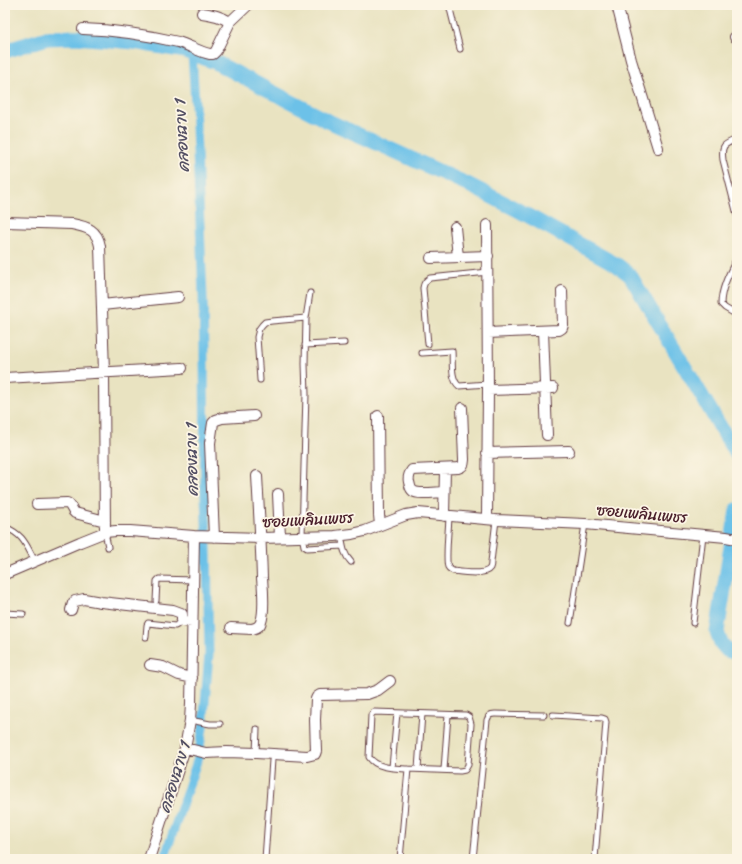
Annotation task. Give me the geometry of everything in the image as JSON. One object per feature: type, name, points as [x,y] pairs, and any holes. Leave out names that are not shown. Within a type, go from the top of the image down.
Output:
[{"type":"street","points":[[83,29],[104,30],[150,37],[186,44],[206,53],[213,54],[216,51],[230,22],[248,5]]},
{"type":"street","points":[[616,5],[658,148]]},
{"type":"street","points":[[202,13],[222,17],[230,22]]},
{"type":"street","points":[[5,222],[72,224],[91,229],[99,239],[104,372],[105,532]]},
{"type":"street","points":[[487,225],[487,452],[491,519]]},
{"type":"street","points":[[455,227],[458,257]]},
{"type":"street","points":[[430,258],[488,256]]},
{"type":"street","points":[[488,333],[559,330],[563,325],[562,291]]},
{"type":"street","points":[[102,305],[178,297]]},
{"type":"street","points":[[544,331],[550,389],[547,435]]},
{"type":"street","points":[[5,378],[182,368]]},
{"type":"street","points":[[488,387],[550,389]]},
{"type":"street","points":[[444,492],[418,493],[410,488],[408,478],[412,470],[458,468],[464,465],[462,408]]},
{"type":"street","points":[[149,859],[187,749],[192,721],[192,678],[187,621],[193,580],[206,537],[210,443],[213,423],[222,418],[254,416]]},
{"type":"street","points":[[378,416],[380,525]]},
{"type":"street","points":[[487,452],[569,450]]},
{"type":"street","points":[[445,469],[444,492],[447,516]]},
{"type":"street","points":[[230,628],[252,629],[259,626],[261,622],[263,600],[257,476]]},
{"type":"street","points":[[278,494],[280,537]]},
{"type":"street","points":[[37,504],[67,503],[70,505],[72,512],[74,513],[105,521]]},
{"type":"street","name":"ซอยเพลินเพชร","points":[[5,574],[105,532],[130,531],[206,537],[261,538],[341,535],[364,531],[406,515],[418,513],[585,524],[737,539]]},
{"type":"street","points":[[72,610],[75,601],[84,599],[173,610],[181,612],[187,621]]},
{"type":"street","points":[[150,665],[163,667],[179,675],[192,678]]},
{"type":"street","points":[[187,749],[200,752],[307,756],[315,754],[317,696],[367,694],[378,690],[390,681]]},
{"type":"lane","points":[[449,5],[460,49]]},
{"type":"lane","points":[[737,139],[726,143],[722,152],[737,215]]},
{"type":"lane","points":[[737,258],[725,285],[720,304],[737,315]]},
{"type":"lane","points":[[428,344],[423,288],[426,280],[430,278],[488,272]]},
{"type":"lane","points":[[310,293],[306,318],[305,345],[306,401],[302,536],[304,546],[307,548],[343,546]]},
{"type":"lane","points":[[260,380],[257,337],[262,325],[265,322],[306,318]]},
{"type":"lane","points":[[305,345],[344,343]]},
{"type":"lane","points":[[422,353],[452,351],[453,378],[455,383],[459,386],[488,387]]},
{"type":"lane","points":[[447,516],[447,565],[453,571],[479,573],[490,568],[491,519]]},
{"type":"lane","points":[[570,623],[585,524]]},
{"type":"lane","points":[[5,527],[13,530],[20,536],[35,561]]},
{"type":"lane","points":[[105,532],[108,547]]},
{"type":"lane","points":[[341,535],[346,555],[351,562]]},
{"type":"lane","points":[[693,623],[703,535]]},
{"type":"lane","points":[[156,601],[157,581],[159,579],[193,580]]},
{"type":"lane","points":[[5,613],[23,614]]},
{"type":"lane","points":[[146,637],[148,623],[175,626],[179,622],[187,621]]},
{"type":"lane","points":[[374,712],[397,713],[466,715],[470,718],[468,765],[465,770],[418,770],[376,764],[372,761],[369,757],[371,715],[374,712]]},
{"type":"lane","points":[[392,767],[397,713]]},
{"type":"lane","points":[[418,770],[422,714]]},
{"type":"lane","points":[[444,770],[448,715]]},
{"type":"lane","points":[[473,859],[487,720],[489,715],[544,715]]},
{"type":"lane","points":[[553,715],[602,718],[605,719],[606,722],[595,859]]},
{"type":"lane","points":[[192,721],[220,724]]},
{"type":"lane","points":[[256,753],[257,729]]},
{"type":"lane","points":[[265,859],[272,760]]},
{"type":"lane","points":[[400,859],[408,769]]},
{"type":"waterway","points":[[5,51],[47,38],[76,37],[134,42],[186,51],[215,62],[328,121],[467,184],[516,209],[617,265],[630,275],[737,455]]},
{"type":"waterway","name":"คลองฉาง 1","points":[[164,859],[198,758],[203,728],[209,654],[205,496],[203,297],[192,54]]},
{"type":"waterway","points":[[737,510],[717,632],[721,643],[727,650],[737,653]]}]
